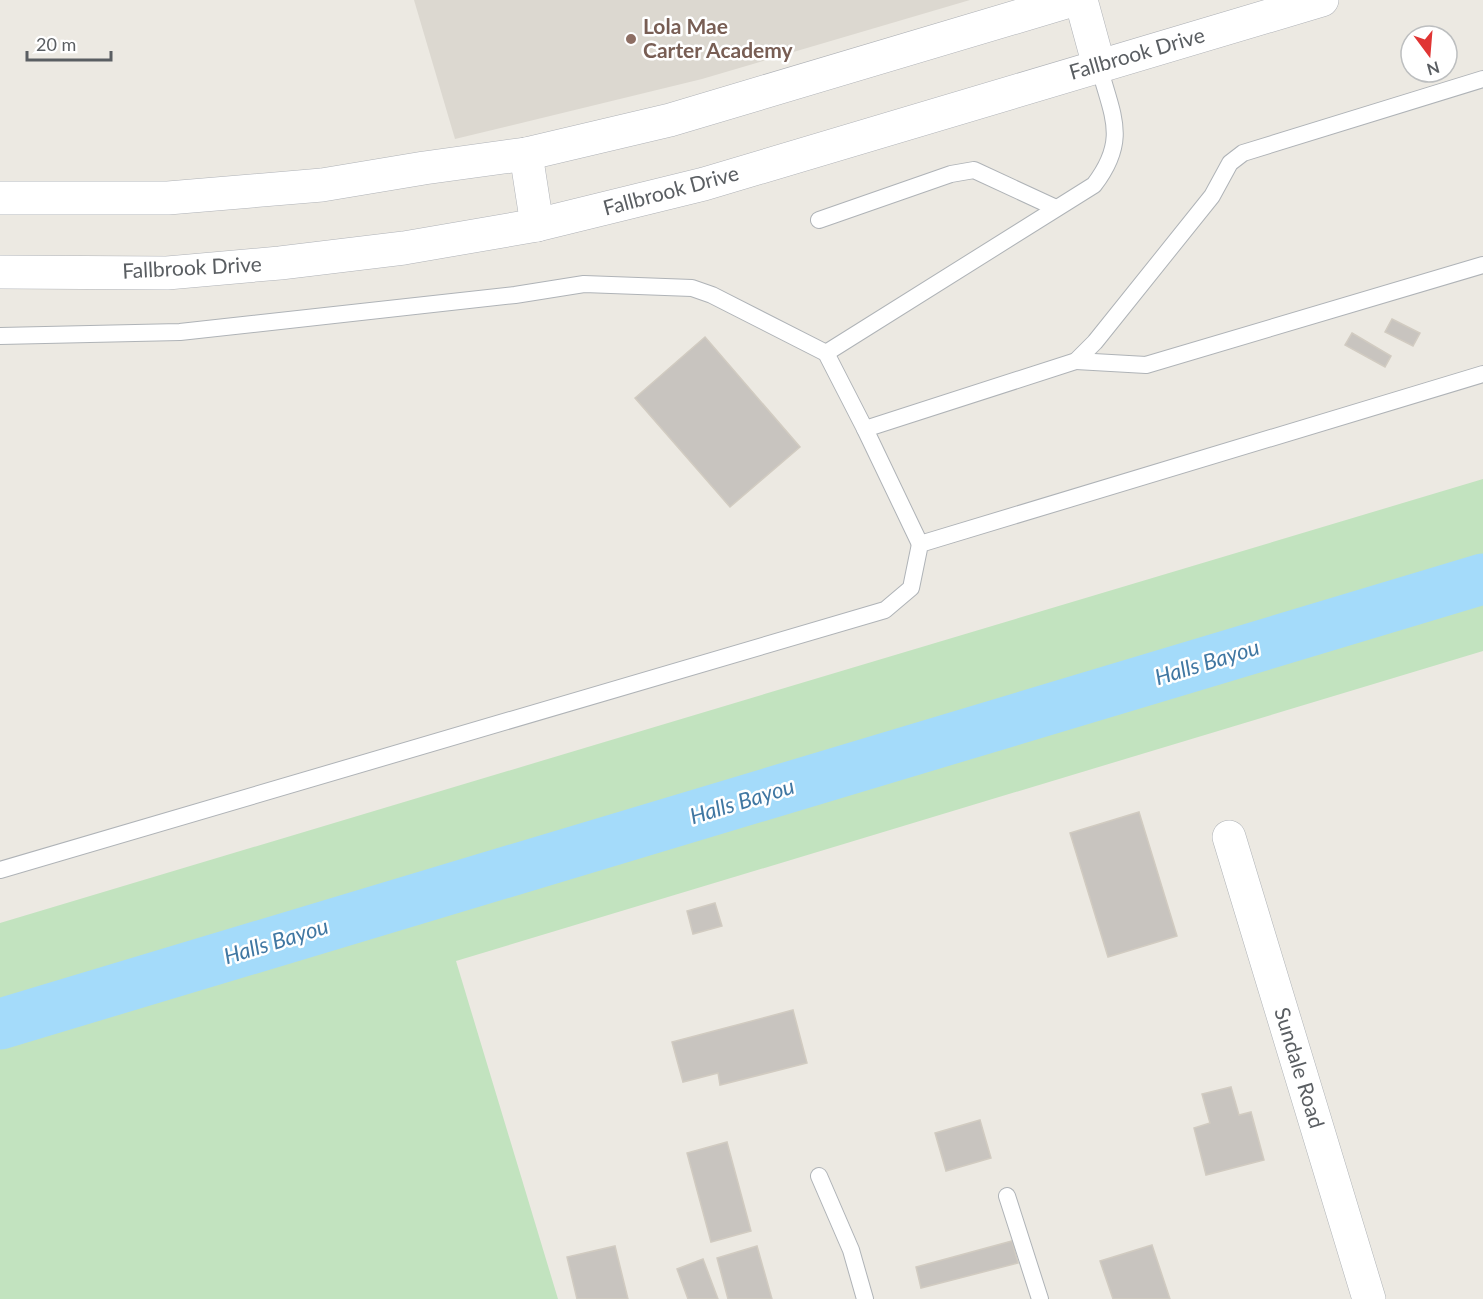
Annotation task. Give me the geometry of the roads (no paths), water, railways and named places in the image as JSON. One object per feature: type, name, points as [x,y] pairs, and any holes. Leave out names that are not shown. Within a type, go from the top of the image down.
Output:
[{"type":"main road","points":[[0,198],[168,198],[322,185],[526,154],[669,120],[1073,0]]},
{"type":"main road","points":[[1081,0],[1099,66]]},
{"type":"main road","name":"Fallbrook Drive","points":[[0,272],[167,273],[280,263],[404,248],[537,225],[704,184],[1322,0]]},
{"type":"main road","points":[[526,154],[537,225]]},
{"type":"main road","name":"Sundale Road","points":[[1229,837],[1369,1299]]},
{"type":"lane","points":[[826,353],[1094,185],[1110,161],[1116,141],[1099,66]]},
{"type":"lane","points":[[1076,361],[1095,342],[1212,196],[1230,163],[1243,153],[1483,79]]},
{"type":"lane","points":[[819,220],[951,174],[974,170],[1056,208]]},
{"type":"lane","points":[[865,429],[1076,361],[1146,365],[1483,265]]},
{"type":"lane","points":[[0,336],[180,333],[515,295],[584,284],[692,288],[712,295],[826,353],[920,544],[911,588],[885,610],[0,870]]},
{"type":"lane","points":[[920,544],[1483,374]]},
{"type":"lane","points":[[819,1176],[851,1250],[865,1299]]},
{"type":"lane","points":[[1006,1196],[1040,1299]]},
{"type":"waterway","name":"Halls Bayou","points":[[0,1024],[1483,579]]},
{"type":"place","name":"Lola Mae Carter Academy","points":[[631,39]]}]
